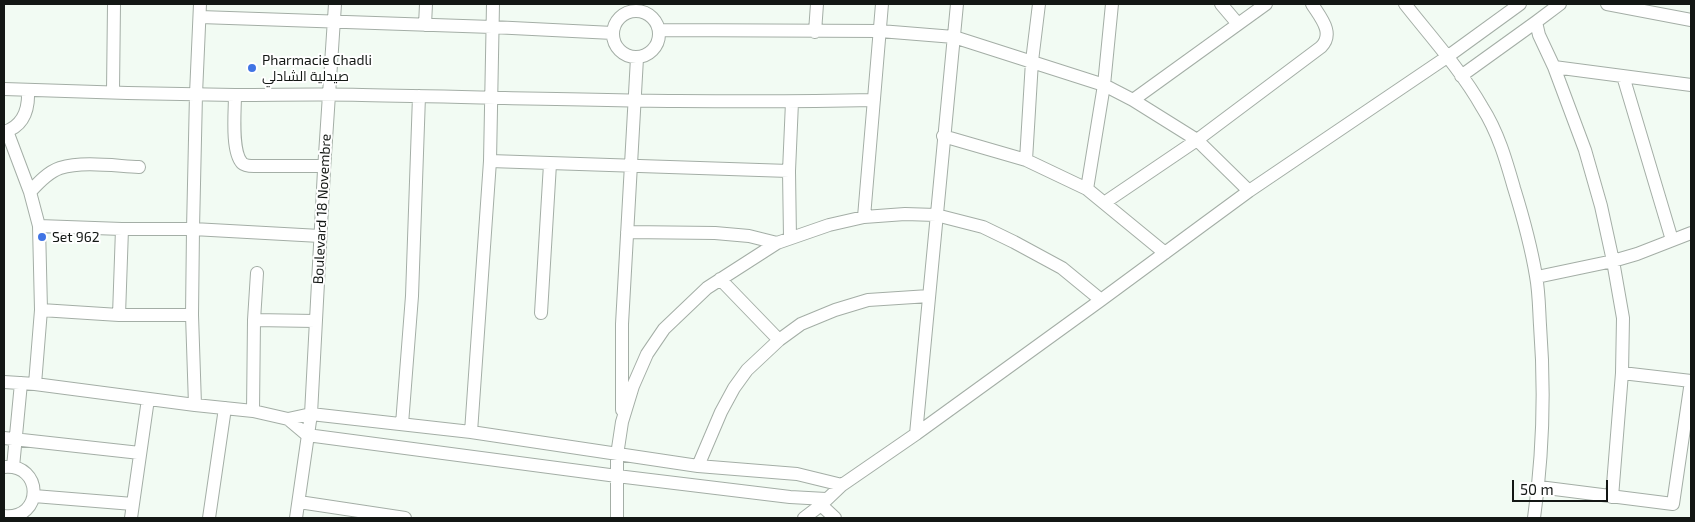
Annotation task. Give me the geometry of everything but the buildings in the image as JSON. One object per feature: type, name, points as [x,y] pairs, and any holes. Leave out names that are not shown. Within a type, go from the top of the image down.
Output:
[{"type":"street","points":[[113,91],[114,4]]},
{"type":"street","points":[[195,406],[192,229],[200,4]]},
{"type":"street","name":"Boulevard 18 Novembre","points":[[296,518],[311,414],[328,94],[335,4]]},
{"type":"street","points":[[425,25],[426,4]]},
{"type":"street","points":[[471,432],[490,161],[493,4]]},
{"type":"street","points":[[815,32],[817,4]]},
{"type":"street","points":[[864,217],[882,4]]},
{"type":"street","points":[[916,434],[957,4]]},
{"type":"street","points":[[1026,160],[1032,61],[1039,4]]},
{"type":"street","points":[[1087,189],[1104,85],[1112,4]]},
{"type":"street","points":[[1221,4],[1238,24]]},
{"type":"street","points":[[1133,100],[1266,4]]},
{"type":"street","points":[[1104,203],[1197,140],[1294,69],[1325,43],[1328,37],[1326,26],[1312,4]]},
{"type":"street","points":[[1405,4],[1447,57],[1482,106],[1495,130],[1525,224],[1537,277],[1544,395],[1543,441],[1534,518]]},
{"type":"street","points":[[804,518],[842,485],[916,434],[1249,191],[1447,57],[1520,4]]},
{"type":"street","points":[[1461,76],[1560,4]]},
{"type":"street","points":[[1607,4],[1691,20]]},
{"type":"street","points":[[635,7],[648,14],[657,23],[659,30],[659,36],[654,49],[637,58],[624,54],[618,50],[615,44],[614,25],[622,14],[635,7]]},
{"type":"street","points":[[200,17],[613,33]]},
{"type":"street","points":[[1536,22],[1539,35],[1554,67],[1585,150],[1614,261],[1622,318],[1622,373],[1612,497]]},
{"type":"street","points":[[659,30],[880,31],[954,37],[1104,85],[1133,100],[1197,140],[1249,191]]},
{"type":"street","points":[[622,422],[622,324],[637,58]]},
{"type":"street","points":[[1554,67],[1691,85]]},
{"type":"street","points":[[1623,76],[1672,240]]},
{"type":"street","points":[[4,89],[235,95],[328,94],[634,101],[792,102],[874,100]]},
{"type":"street","points":[[28,90],[29,102],[25,115],[18,125],[5,132],[30,192],[38,226],[41,310],[35,384]]},
{"type":"street","points":[[235,95],[236,142],[241,161],[244,164],[254,166],[324,166]]},
{"type":"street","points":[[402,424],[412,296],[419,96]]},
{"type":"street","points":[[790,238],[789,171],[792,102]]},
{"type":"street","points":[[943,136],[1026,160],[1087,189],[1165,253]]},
{"type":"street","points":[[490,161],[789,171]]},
{"type":"street","points":[[541,313],[550,164]]},
{"type":"street","points":[[30,192],[43,178],[60,168],[83,166],[139,167]]},
{"type":"street","points":[[618,518],[617,455],[622,422],[633,386],[647,354],[664,329],[707,288],[776,243],[829,225],[864,217],[905,214],[936,215],[982,227],[1014,242],[1062,268],[1101,300]]},
{"type":"street","points":[[38,226],[192,229],[320,236]]},
{"type":"street","points":[[119,315],[122,229]]},
{"type":"street","points":[[626,232],[715,233],[749,236],[776,243]]},
{"type":"street","points":[[1537,277],[1614,261],[1637,254],[1691,232]]},
{"type":"street","points":[[253,411],[254,320],[257,273]]},
{"type":"street","points":[[720,279],[779,340]]},
{"type":"street","points":[[698,466],[721,412],[734,388],[747,370],[779,340],[802,324],[835,310],[868,300],[929,296]]},
{"type":"street","points":[[41,310],[119,315],[192,315]]},
{"type":"street","points":[[254,320],[315,321]]},
{"type":"street","points":[[1539,487],[1673,504],[1691,381],[1622,373]]},
{"type":"street","points":[[4,382],[35,384],[195,406],[253,411],[288,419],[311,414],[471,432],[698,466],[798,474],[842,485]]},
{"type":"street","points":[[5,517],[13,517],[27,510],[34,496],[34,488],[27,474],[20,469],[8,467],[10,439],[21,383]]},
{"type":"street","points":[[131,518],[148,399]]},
{"type":"street","points":[[209,518],[225,408]]},
{"type":"street","points":[[288,419],[307,434],[824,502],[835,518]]},
{"type":"street","points":[[10,439],[140,453]]},
{"type":"street","points":[[34,496],[133,504]]},
{"type":"street","points":[[298,502],[390,518],[405,518]]},
{"type":"place","name":"Pharmacie Chadli صيدلية الشادلي","points":[[252,68]]},
{"type":"place","name":"Set 962","points":[[42,237]]}]
